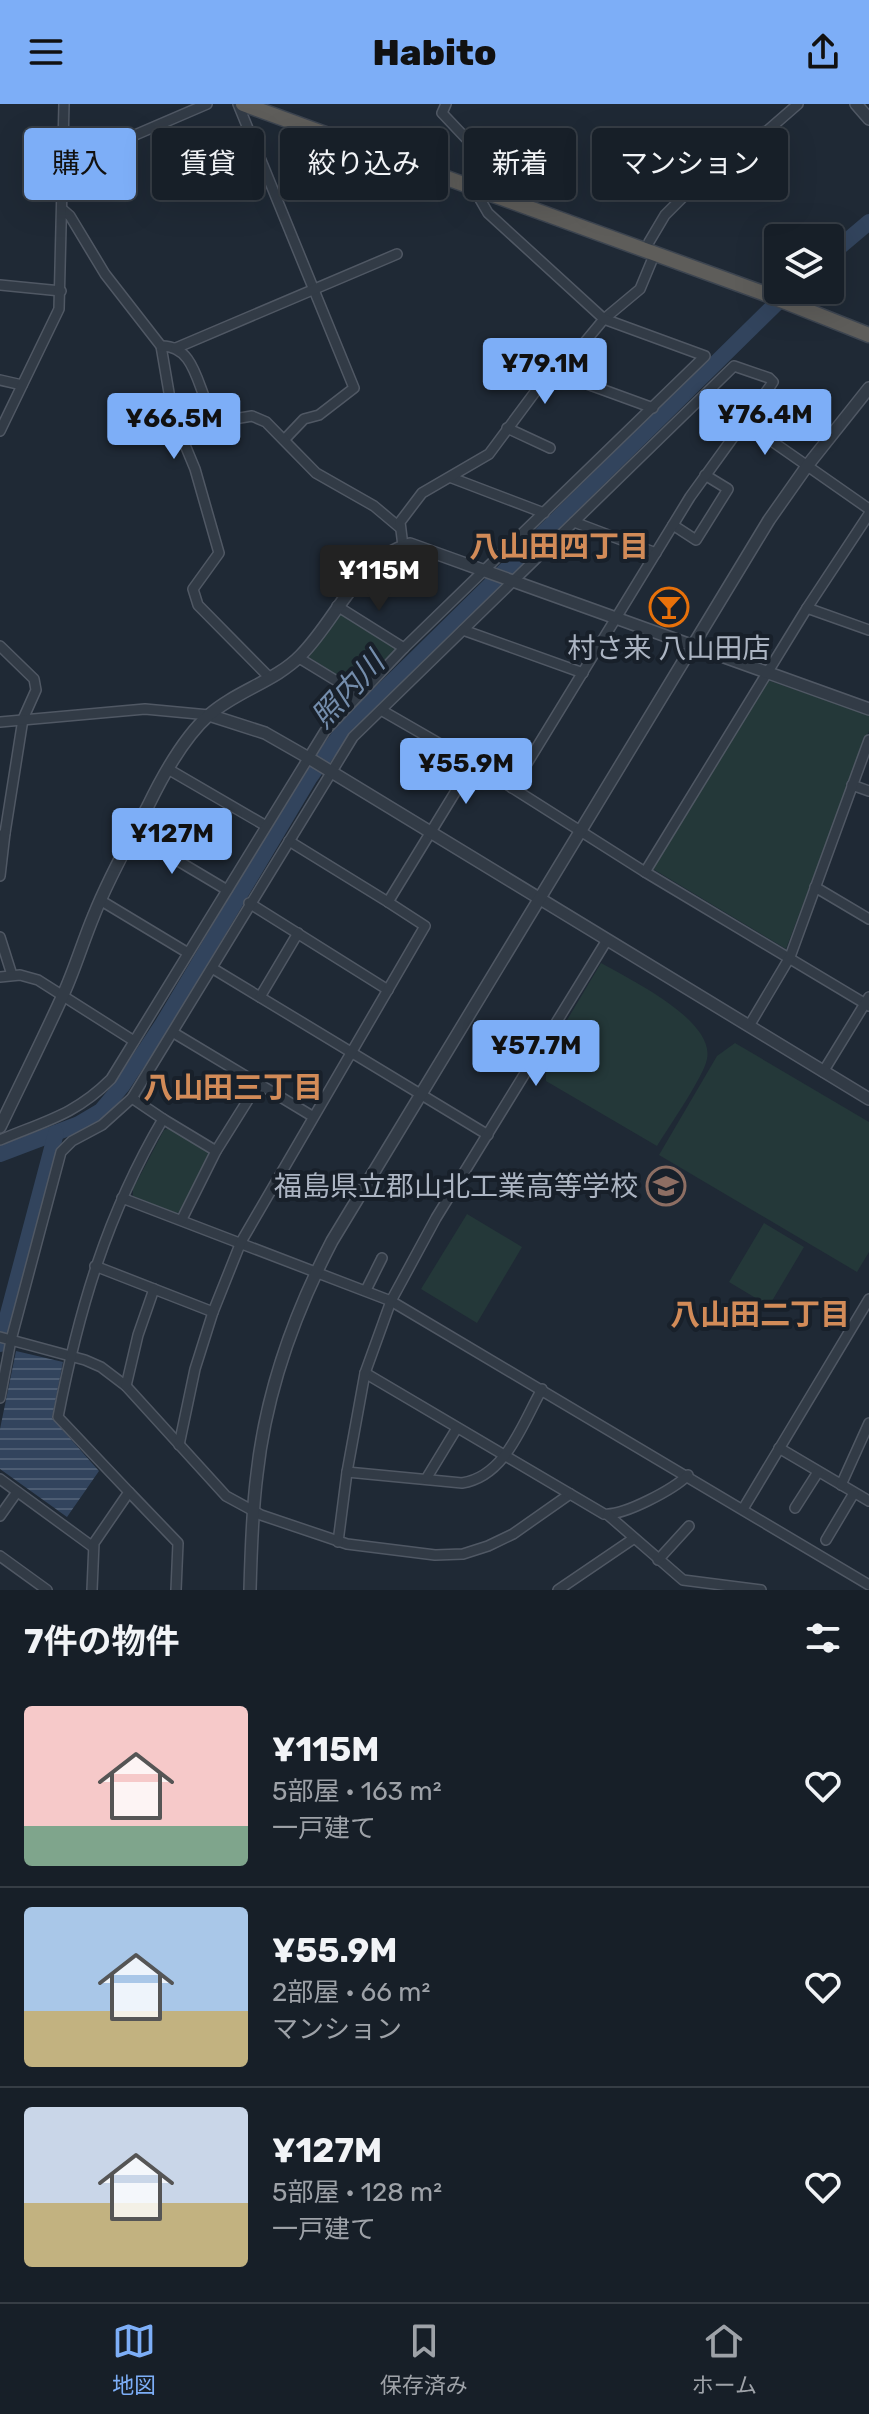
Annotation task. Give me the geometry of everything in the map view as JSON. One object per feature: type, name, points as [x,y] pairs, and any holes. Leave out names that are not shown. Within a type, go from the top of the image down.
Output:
[{"type":"highway","points":[[240,104],[464,180]]},
{"type":"highway","points":[[260,104],[464,180]]},
{"type":"highway","points":[[519,200],[764,289]]},
{"type":"highway","points":[[802,304],[869,335]]},
{"type":"highway","points":[[806,304],[869,325]]},
{"type":"street","points":[[64,104],[64,128]]},
{"type":"street","points":[[136,135],[207,104]]},
{"type":"street","points":[[240,104],[354,388],[319,415],[304,419],[284,440]]},
{"type":"street","points":[[446,104],[442,113],[464,136]]},
{"type":"street","points":[[403,546],[399,527],[418,496],[486,456],[535,392],[557,373],[604,319],[640,289],[665,215],[743,137],[767,131],[798,104]]},
{"type":"street","points":[[856,104],[869,119]]},
{"type":"street","points":[[0,431],[56,315],[61,291],[62,200]]},
{"type":"street","points":[[0,1140],[55,1119],[93,1096],[118,1069],[325,731],[404,648],[705,356],[604,319],[488,213],[481,200]]},
{"type":"street","points":[[62,209],[70,216],[105,274],[161,346],[173,416],[195,469],[219,553],[193,589],[198,605],[269,677]]},
{"type":"street","points":[[161,346],[176,348],[397,254]]},
{"type":"street","points":[[0,285],[61,291]]},
{"type":"street","points":[[176,348],[188,360],[216,419],[222,421],[255,416],[266,422],[298,451],[316,473],[374,506],[399,527]]},
{"type":"street","points":[[0,1398],[11,1340],[61,1152],[72,1141],[102,1125],[132,1098],[353,737],[734,366],[766,376],[773,382],[705,475],[512,788]]},
{"type":"street","points":[[557,373],[653,408]]},
{"type":"street","points":[[0,380],[22,385]]},
{"type":"street","points":[[250,1590],[257,1473],[275,1382],[291,1331],[316,1271],[420,1093],[769,520],[869,388]]},
{"type":"street","points":[[645,872],[869,511],[743,421]]},
{"type":"street","points":[[507,428],[550,448]]},
{"type":"street","points":[[673,525],[696,540],[728,489],[705,475]]},
{"type":"street","points":[[452,478],[544,513]]},
{"type":"street","points":[[574,522],[656,553]]},
{"type":"street","points":[[0,1127],[63,995],[100,900],[168,769],[209,715],[299,658],[337,606],[381,559],[403,546],[410,544],[869,709]]},
{"type":"street","points":[[337,606],[404,648]]},
{"type":"street","points":[[807,608],[869,630]]},
{"type":"street","points":[[463,630],[583,673]]},
{"type":"street","points":[[0,646],[34,679],[36,690],[23,719],[3,834],[0,876]]},
{"type":"street","points":[[299,658],[358,694]]},
{"type":"street","points":[[0,722],[145,709],[209,715],[244,724],[307,757],[869,1099]]},
{"type":"street","points":[[381,710],[473,763],[645,872],[868,1003],[823,1072]]},
{"type":"street","points":[[749,1026],[790,957],[869,740]]},
{"type":"street","points":[[388,902],[473,763]]},
{"type":"street","points":[[168,769],[266,826]]},
{"type":"street","points":[[852,785],[869,791]]},
{"type":"street","points":[[133,834],[227,890]]},
{"type":"street","points":[[179,1445],[195,1369],[213,1312],[241,1242],[425,926],[289,841]]},
{"type":"street","points":[[815,887],[869,919]]},
{"type":"street","points":[[100,900],[188,953]]},
{"type":"street","points":[[249,903],[388,990]]},
{"type":"street","points":[[260,997],[298,933]]},
{"type":"street","points":[[0,937],[12,975]]},
{"type":"street","points":[[338,1542],[365,1373],[391,1301],[436,1218],[607,940]]},
{"type":"street","points":[[212,968],[488,1135]]},
{"type":"street","points":[[0,977],[12,975],[38,980],[134,1041]]},
{"type":"street","points":[[174,1033],[312,1116]]},
{"type":"street","points":[[182,1219],[216,1151],[258,1084]]},
{"type":"street","points":[[132,1098],[216,1151]]},
{"type":"street","points":[[163,1119],[122,1198],[95,1266],[70,1357],[58,1417],[178,1543],[176,1590]]},
{"type":"street","points":[[122,1198],[391,1301],[869,1585]]},
{"type":"street","points":[[366,1290],[382,1258]]},
{"type":"street","points":[[95,1266],[213,1312]]},
{"type":"street","points":[[126,1386],[138,1335],[154,1289]]},
{"type":"street","points":[[743,1509],[869,1299]]},
{"type":"street","points":[[0,1337],[101,1367],[126,1386],[226,1496],[254,1512],[338,1542],[435,1555],[463,1554],[513,1534],[570,1494]]},
{"type":"street","points":[[365,1373],[608,1515],[683,1580],[714,1588],[761,1590]]},
{"type":"street","points":[[347,1472],[462,1483],[477,1481],[499,1465],[542,1389]]},
{"type":"street","points":[[841,1485],[869,1423]]},
{"type":"street","points":[[426,1479],[457,1428]]},
{"type":"street","points":[[779,1448],[869,1501]]},
{"type":"street","points":[[795,1508],[818,1472]]},
{"type":"street","points":[[608,1515],[641,1504],[688,1475]]},
{"type":"street","points":[[0,1479],[93,1547]]},
{"type":"street","points":[[0,1516],[17,1492]]},
{"type":"street","points":[[92,1590],[93,1547],[129,1492]]},
{"type":"street","points":[[826,1540],[854,1493]]},
{"type":"street","points":[[658,1560],[689,1526]]},
{"type":"street","points":[[558,1590],[633,1539]]},
{"type":"street","points":[[0,1557],[47,1590]]},
{"type":"green space","points":[[338,614],[343,614],[395,646],[396,650],[360,686],[356,687],[307,656]]},
{"type":"green space","points":[[767,680],[869,715],[869,731],[786,949],[653,869]]},
{"type":"green space","points":[[601,963],[668,1002],[698,1030],[706,1044],[704,1067],[657,1146],[546,1081],[545,1057]]},
{"type":"green space","points":[[735,1043],[869,1122],[869,1252],[857,1272],[659,1155],[717,1056]]},
{"type":"green space","points":[[170,1128],[207,1151],[209,1156],[176,1214],[133,1196],[133,1189],[164,1130]]},
{"type":"green space","points":[[467,1214],[522,1247],[477,1323],[421,1289]]},
{"type":"green space","points":[[764,1223],[804,1247],[769,1306],[729,1282]]},
{"type":"water","points":[[16,1351],[63,1362],[52,1418],[99,1471],[67,1517],[0,1469],[0,1429]]},
{"type":"waterway","name":"照内川","points":[[844,243],[869,222]]},
{"type":"waterway","name":"照内川","points":[[0,1154],[79,1124],[101,1111],[122,1086],[162,1025],[310,777],[345,728],[776,304]]},
{"type":"waterway","points":[[0,1344],[56,1133]]},
{"type":"place","name":"村さ来 八山田店","points":[[669,607]]},
{"type":"place","name":"福島県立郡山北工業高等学校","points":[[666,1186]]},
{"type":"district","name":"八山田四丁目","points":[[559,547]]},
{"type":"district","name":"八山田三丁目","points":[[233,1088]]},
{"type":"district","name":"八山田二丁目","points":[[760,1315]]}]
